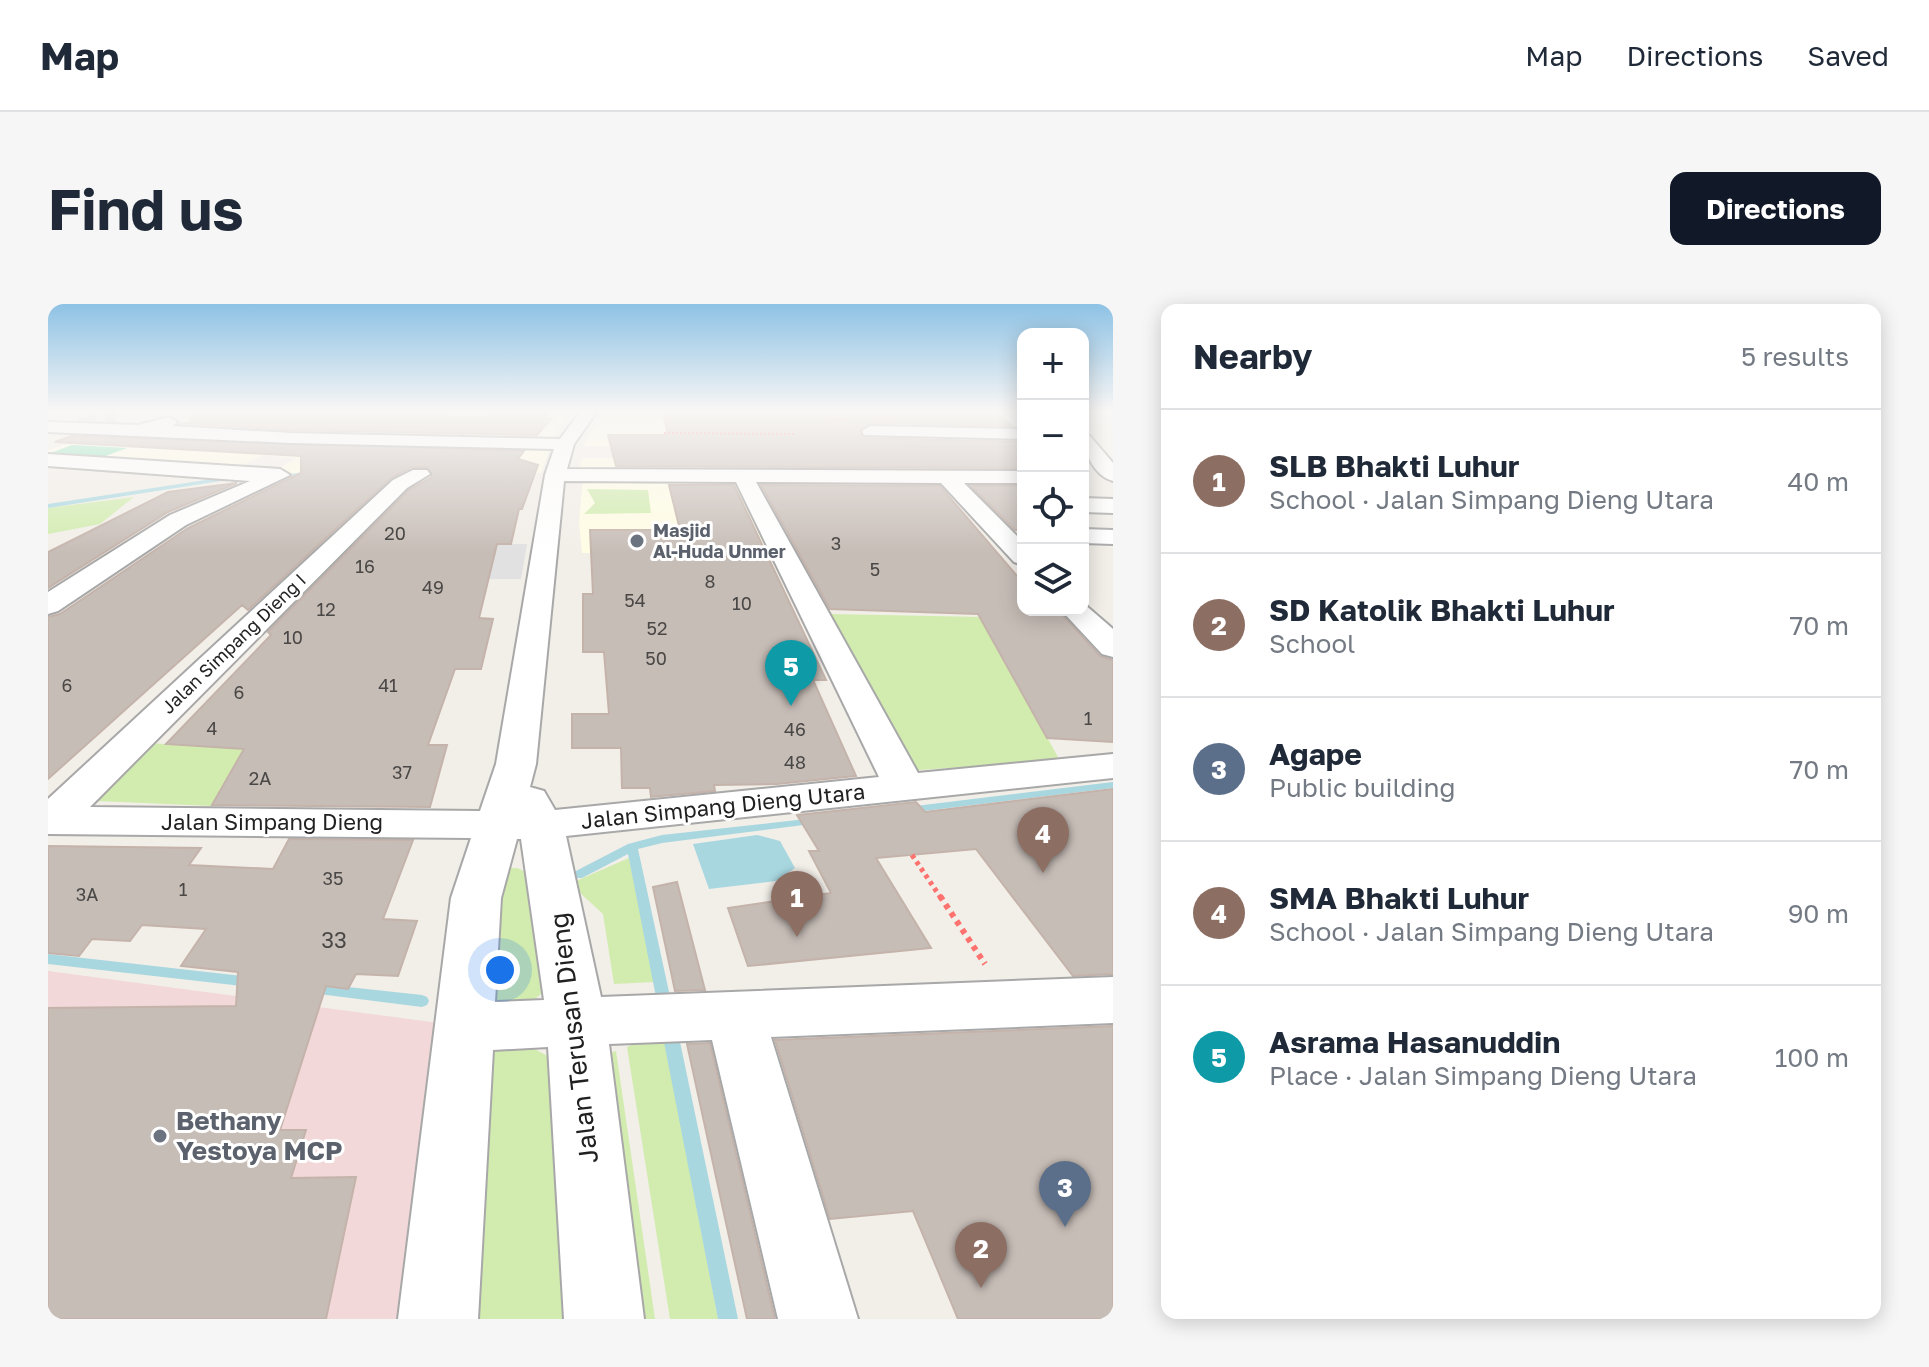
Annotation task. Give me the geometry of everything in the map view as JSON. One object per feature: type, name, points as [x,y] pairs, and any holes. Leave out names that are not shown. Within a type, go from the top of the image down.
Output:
[{"type":"street","name":"Jalan Terusan Dieng","points":[[560,458],[555,475],[516,764],[518,825],[576,1022],[604,1319]]},
{"type":"street","points":[[1098,458],[1113,477]]},
{"type":"street","points":[[48,460],[224,475],[280,475],[178,520],[48,605]]},
{"type":"street","points":[[61,484],[115,466]]},
{"type":"street","name":"Jalan Simpang Dieng I","points":[[50,820],[400,484],[420,474]]},
{"type":"street","name":"Jalan Simpang Dieng Utara","points":[[742,474],[905,788]]},
{"type":"street","points":[[555,475],[1017,477]]},
{"type":"street","points":[[945,475],[969,501],[1011,533]]},
{"type":"street","points":[[1089,479],[1113,477]]},
{"type":"street","points":[[969,501],[996,502]]},
{"type":"street","points":[[1089,505],[1113,506]]},
{"type":"street","points":[[1089,536],[1113,537]]},
{"type":"street","points":[[1089,606],[1113,647]]},
{"type":"street","name":"Jalan Simpang Dieng Utara","points":[[518,825],[1113,766]]},
{"type":"street","name":"Jalan Simpang Dieng","points":[[50,820],[518,825]]},
{"type":"street","points":[[438,1319],[476,898],[518,825]]},
{"type":"street","points":[[462,1027],[1112,1001]]},
{"type":"street","points":[[762,1014],[741,1023],[738,1032],[818,1319]]},
{"type":"path","points":[[912,855],[1011,1003]]},
{"type":"shaded area","points":[[52,458],[256,458],[227,473]]},
{"type":"shaded area","points":[[296,458],[546,458],[541,473],[499,476],[453,476],[384,461],[289,475],[276,470]]},
{"type":"shaded area","points":[[582,458],[698,458],[703,471],[579,470]]},
{"type":"shaded area","points":[[583,478],[736,480],[771,554],[582,553],[579,523]]},
{"type":"shaded area","points":[[497,544],[527,544],[521,579],[488,579]]},
{"type":"shaded area","points":[[48,971],[439,1023],[405,1319],[48,1319]]},
{"type":"green space","points":[[587,489],[648,490],[651,513],[584,514],[595,503]]},
{"type":"green space","points":[[134,497],[100,524],[48,534],[48,508]]},
{"type":"green space","points":[[829,614],[982,617],[1060,761],[918,770],[912,765]]},
{"type":"green space","points":[[149,743],[244,749],[212,806],[98,801],[102,789]]},
{"type":"green space","points":[[629,858],[654,982],[614,984],[603,914],[578,891],[576,881]]},
{"type":"green space","points":[[507,868],[517,868],[531,874],[549,985],[528,1003],[513,1006],[504,1006],[487,998],[488,907]]},
{"type":"green space","points":[[663,1032],[718,1319],[670,1319],[627,1047]]},
{"type":"green space","points":[[525,1044],[553,1059],[571,1319],[466,1319],[488,1054],[506,1046]]},
{"type":"green space","points":[[616,1051],[655,1319],[632,1319],[604,1055]]},
{"type":"water","points":[[757,835],[780,841],[795,868],[776,881],[709,889],[693,844]]},
{"type":"building","points":[[301,458],[518,458],[538,465],[522,509],[519,509],[511,544],[497,544],[479,618],[493,619],[481,669],[455,669],[428,745],[447,745],[430,807],[212,805],[244,749],[166,744],[271,635],[268,632],[409,490],[432,477],[427,467],[412,467],[391,478],[248,610],[242,605],[48,779],[48,617],[60,614],[188,528],[301,473]]},
{"type":"building","points":[[614,458],[1017,458],[1017,468],[616,466]]},
{"type":"building","points":[[237,483],[168,512],[48,588],[48,552],[168,492]]},
{"type":"building","points":[[669,485],[734,485],[826,680],[813,680],[856,776],[777,784],[714,785],[715,791],[651,797],[650,788],[622,788],[621,748],[572,748],[572,714],[609,714],[604,652],[583,652],[583,594],[593,594],[590,530],[680,530]]},
{"type":"building","points":[[761,485],[940,486],[1017,576],[1017,616],[1063,616],[1100,656],[1113,660],[1113,742],[1047,738],[978,614],[830,609]]},
{"type":"building","points":[[971,486],[1017,486],[1015,530]]},
{"type":"building","points":[[1113,789],[1113,974],[1073,976],[976,849],[876,858],[931,948],[748,966],[728,908],[831,893],[809,851],[819,851],[797,815],[916,802],[925,812]]},
{"type":"building","points":[[289,839],[413,840],[383,919],[417,921],[398,976],[356,974],[348,989],[326,986],[280,1130],[306,1130],[291,1178],[356,1177],[326,1319],[48,1319],[48,1008],[236,1006],[238,972],[181,966],[206,929],[142,925],[130,941],[92,939],[79,956],[48,953],[48,846],[201,848],[189,865],[273,869]]},
{"type":"building","points":[[677,882],[705,990],[675,991],[653,887]]},
{"type":"building","points":[[1113,1026],[1113,1319],[958,1319],[913,1211],[830,1219],[775,1040]]},
{"type":"building","points":[[710,1043],[775,1319],[747,1319],[687,1044]]},
{"type":"waterway","points":[[293,474],[312,472]]},
{"type":"waterway","points":[[48,506],[238,477]]},
{"type":"waterway","points":[[907,810],[1113,785]]},
{"type":"waterway","points":[[632,847],[662,839],[815,821]]},
{"type":"waterway","points":[[578,875],[632,847]]},
{"type":"waterway","points":[[632,847],[662,992]]},
{"type":"waterway","points":[[48,959],[251,982]]},
{"type":"waterway","points":[[311,988],[422,1001]]},
{"type":"waterway","points":[[671,1037],[728,1319]]},
{"type":"place","name":"Masjid Al-Huda Unmer","points":[[637,541]]},
{"type":"place","name":"Asrama Hasanuddin","points":[[791,706]]},
{"type":"place","name":"SMA Bhakti Luhur","points":[[1043,873]]},
{"type":"place","name":"SLB Bhakti Luhur","points":[[797,937]]},
{"type":"place","name":"Bethany Yestoya MCP","points":[[160,1136]]},
{"type":"place","name":"Agape","points":[[1065,1227]]},
{"type":"place","name":"SD Katolik Bhakti Luhur","points":[[981,1288]]}]
